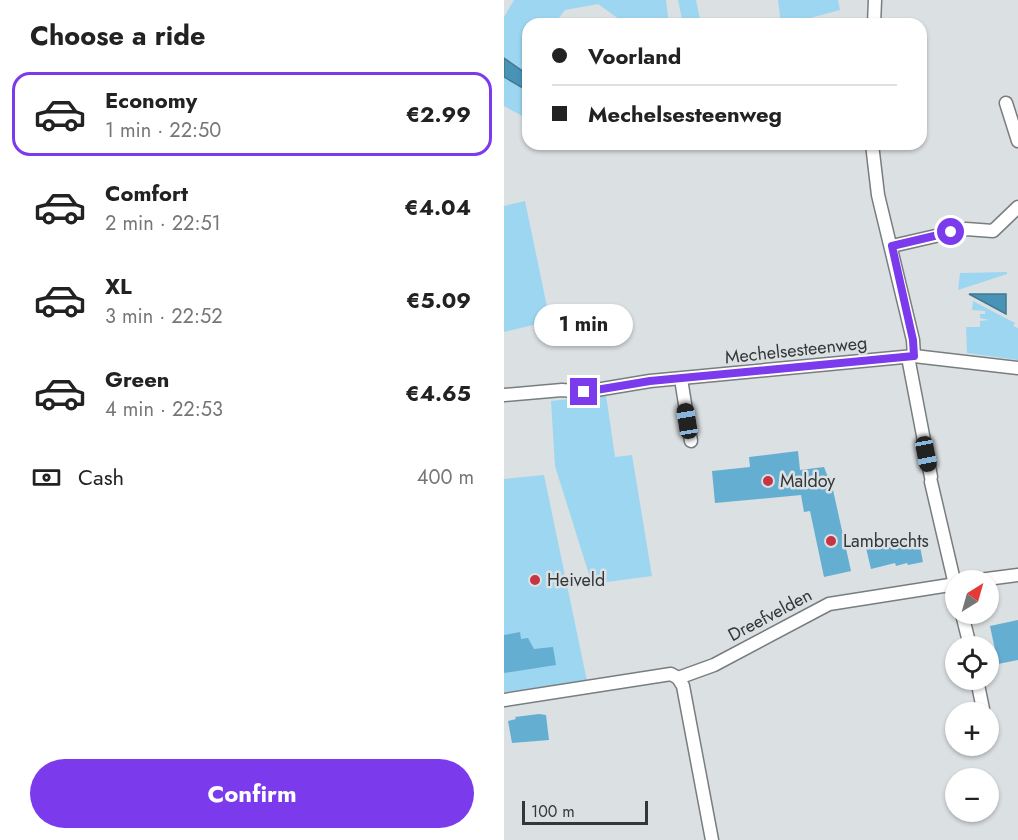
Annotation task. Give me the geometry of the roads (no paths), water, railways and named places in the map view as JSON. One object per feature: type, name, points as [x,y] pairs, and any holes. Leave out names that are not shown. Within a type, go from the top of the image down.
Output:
[{"type":"street","points":[[874,18],[875,0]]},
{"type":"street","points":[[1006,103],[1018,141]]},
{"type":"street","name":"Dreefvelden","points":[[873,150],[878,195],[913,340],[911,356],[931,479],[951,570]]},
{"type":"street","points":[[892,246],[966,229],[993,231],[1018,207]]},
{"type":"street","name":"Mechelsesteenweg","points":[[504,395],[562,390],[584,392],[681,379],[911,356],[1018,368]]},
{"type":"street","points":[[681,379],[691,441]]},
{"type":"street","points":[[999,577],[1018,575]]},
{"type":"street","name":"Dreefvelden","points":[[504,700],[671,674],[678,678],[714,665],[830,604],[945,587]]},
{"type":"street","points":[[678,678],[683,686],[712,840]]},
{"type":"place","name":"Maldoy","points":[[768,481]]},
{"type":"place","name":"Lambrechts","points":[[831,541]]},
{"type":"place","name":"Heiveld","points":[[535,580]]}]
